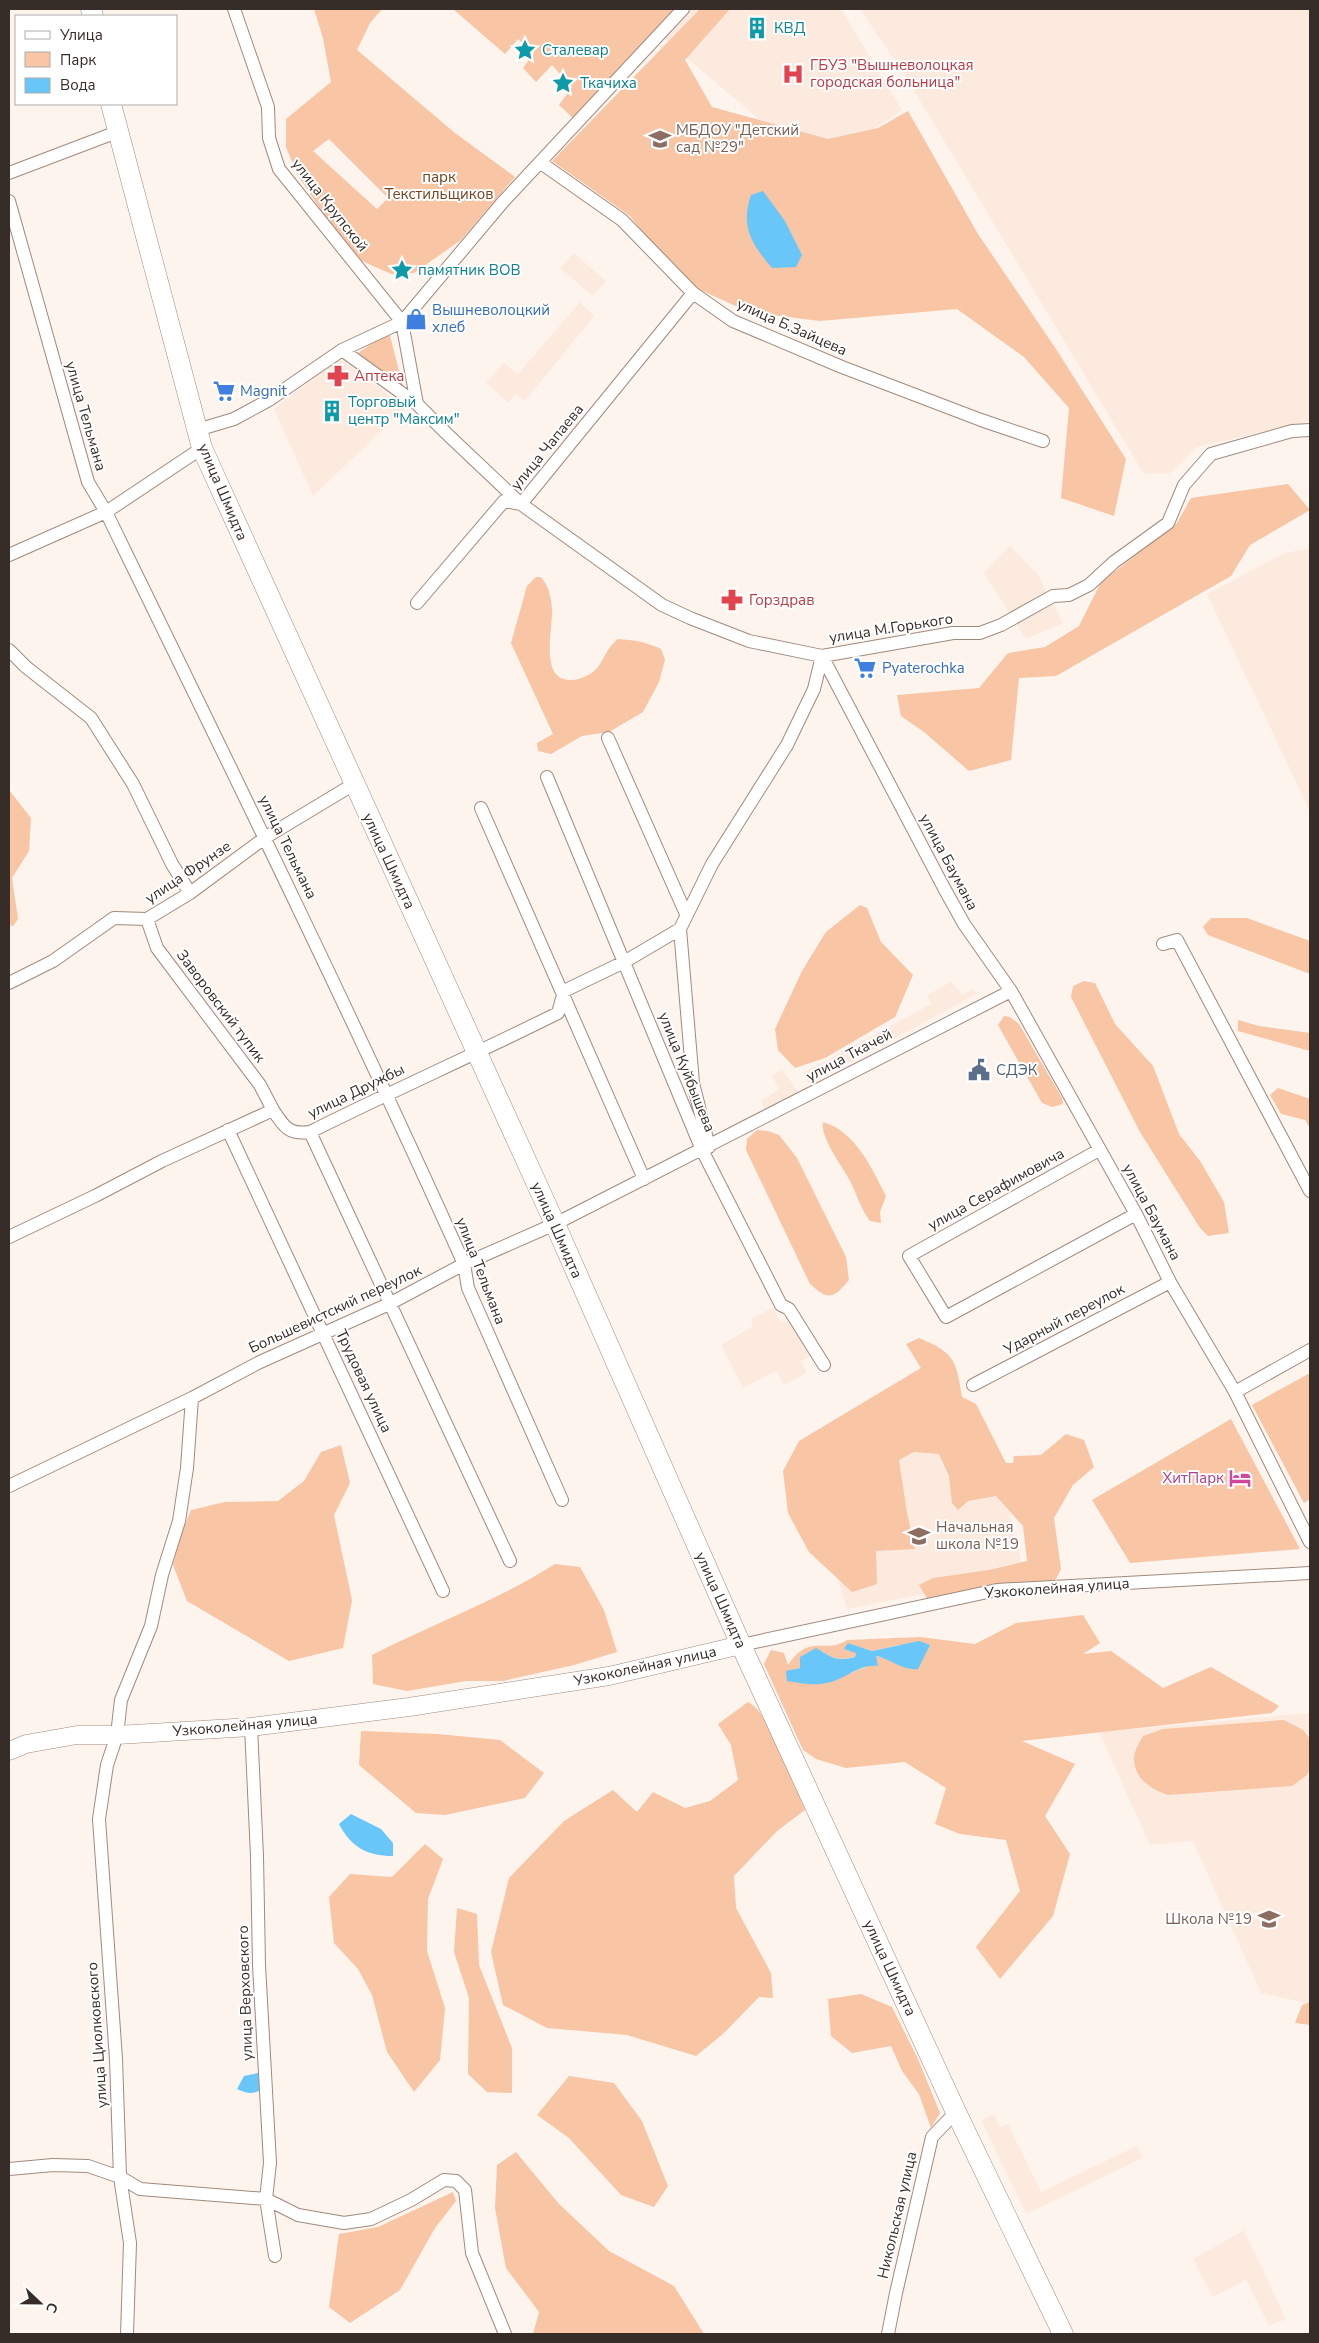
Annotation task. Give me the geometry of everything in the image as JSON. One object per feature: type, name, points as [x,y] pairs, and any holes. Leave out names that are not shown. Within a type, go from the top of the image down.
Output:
[{"type":"main road","name":"улица Шмидта","points":[[111,105],[200,439],[354,784],[555,1224],[741,1645],[956,2112],[1063,2334]]},
{"type":"street","name":"улица Крупской","points":[[234,9],[268,107],[270,138],[279,169],[402,322]]},
{"type":"street","points":[[9,555],[106,512],[200,439],[269,400],[342,350],[402,322],[502,203],[683,9]]},
{"type":"street","points":[[9,173],[117,132]]},
{"type":"street","name":"улица Б.Зайцева","points":[[541,163],[622,220],[693,293],[733,321],[858,373],[981,420],[1043,441]]},
{"type":"street","name":"улица Тельмана","points":[[9,201],[88,482],[106,512],[266,837],[387,1093],[464,1264],[468,1288],[562,1500]]},
{"type":"street","name":"улица Чапаева","points":[[416,603],[504,501],[521,504],[693,293]]},
{"type":"street","points":[[402,322],[417,404]]},
{"type":"street","name":"улица М.Горького","points":[[342,350],[417,404],[521,504],[662,605],[750,641],[822,656],[953,633],[980,633],[1001,625],[1053,596],[1069,595],[1089,585],[1114,562],[1168,523],[1184,485],[1211,454],[1292,431],[1310,430]]},
{"type":"street","points":[[9,650],[26,667],[91,718],[133,784],[172,864],[190,893]]},
{"type":"street","points":[[706,1148],[693,1083],[680,929],[712,864],[787,745],[814,689],[822,656]]},
{"type":"street","name":"улица Баумана","points":[[822,656],[964,924],[1011,990],[1136,1214],[1170,1282],[1235,1392],[1310,1542]]},
{"type":"street","points":[[608,738],[686,914]]},
{"type":"street","name":"улица Куйбышева","points":[[547,777],[624,962],[706,1148],[781,1305],[789,1309],[824,1365]]},
{"type":"street","name":"улица Фрунзе","points":[[9,983],[53,961],[114,918],[147,919],[190,893],[266,837],[354,784]]},
{"type":"street","points":[[481,808],[644,1179]]},
{"type":"street","name":"Заворовский тупик","points":[[147,919],[157,948],[260,1085],[273,1110]]},
{"type":"street","name":"улица Дружбы","points":[[273,1110],[284,1126],[297,1134],[310,1132],[387,1093],[478,1053],[558,1013],[564,990],[624,962],[680,929]]},
{"type":"street","points":[[1163,944],[1177,940],[1310,1191]]},
{"type":"street","name":"улица Ткачей","points":[[706,1148],[1011,990]]},
{"type":"street","points":[[9,1236],[273,1110]]},
{"type":"street","name":"Трудовая улица","points":[[228,1130],[324,1332],[443,1592]]},
{"type":"street","points":[[310,1132],[510,1561]]},
{"type":"street","name":"Большевистский переулок","points":[[9,1486],[192,1398],[260,1362],[389,1304],[464,1264],[555,1224],[706,1148]]},
{"type":"street","name":"улица Серафимовича","points":[[1099,1150],[909,1256],[946,1317],[1136,1214]]},
{"type":"street","name":"Ударный переулок","points":[[973,1385],[1170,1282]]},
{"type":"street","points":[[1235,1392],[1310,1350]]},
{"type":"street","name":"улица Циолковского","points":[[127,2334],[130,2242],[120,2177],[116,2059],[99,1819],[107,1765],[117,1735],[121,1700],[151,1626],[162,1575],[179,1521],[187,1468],[192,1398]]},
{"type":"street","name":"Узкоколейная улица","points":[[9,1751],[26,1744],[78,1736],[250,1727],[409,1707],[609,1676],[741,1645],[997,1590],[1310,1573]]},
{"type":"street","name":"улица Верховского","points":[[250,1727],[270,2163],[266,2199],[275,2256]]},
{"type":"street","name":"Никольская улица","points":[[888,2334],[932,2138],[956,2112]]},
{"type":"street","points":[[9,2169],[53,2165],[88,2166],[120,2177],[140,2189],[266,2199],[298,2215],[344,2223],[371,2219],[411,2200],[444,2180],[456,2181],[465,2190],[472,2253],[504,2334]]},
{"type":"shaded area","name":"ГБУЗ \"Вышневолоцкая городская больница\"","points":[[635,9],[841,9],[902,110],[817,168],[663,38]]},
{"type":"shaded area","points":[[860,9],[1310,9],[1310,421],[1197,447],[1171,473],[1144,474],[904,74]]},
{"type":"shaded area","points":[[574,253],[606,281],[593,296],[560,268]]},
{"type":"shaded area","points":[[580,302],[594,316],[525,401],[515,394],[508,403],[486,382],[504,363],[518,374]]},
{"type":"shaded area","points":[[339,358],[406,408],[313,496],[274,409]]},
{"type":"shaded area","points":[[1010,546],[1038,575],[1063,623],[1026,639],[984,573]]},
{"type":"shaded area","points":[[1310,548],[1310,812],[1207,594],[1285,553]]},
{"type":"shaded area","points":[[951,981],[962,994],[973,989],[977,994],[809,1084],[803,1073],[931,1004],[927,996]]},
{"type":"shaded area","points":[[782,1069],[799,1093],[766,1112],[761,1101],[779,1089],[772,1076]]},
{"type":"shaded area","points":[[772,1308],[782,1323],[794,1316],[813,1355],[801,1361],[807,1373],[784,1385],[776,1371],[743,1388],[721,1345],[753,1326],[751,1319]]},
{"type":"shaded area","name":"Начальная школа №19","points":[[975,1411],[999,1467],[1024,1574],[847,1609],[811,1497]]},
{"type":"shaded area","name":"Школа №19","points":[[1310,1713],[1310,2004],[1261,1993],[1193,1841],[1150,1845],[1099,1732]]},
{"type":"shaded area","points":[[994,2114],[1000,2127],[1008,2124],[1041,2192],[1137,2146],[1143,2158],[1026,2214],[981,2120]]},
{"type":"shaded area","points":[[1244,2230],[1286,2319],[1269,2326],[1246,2280],[1213,2297],[1193,2259]]},
{"type":"green space","name":"парк Текстильщиков","points":[[314,9],[382,9],[370,23],[357,50],[455,133],[515,177],[461,240],[414,273],[391,274],[362,261],[326,218],[297,174],[286,147],[286,119],[331,82],[323,38]],"holes":[[[329,139],[388,198],[377,209],[313,151]]]},
{"type":"green space","points":[[453,9],[676,9],[574,119],[559,105],[572,87],[552,65],[536,82],[523,68],[534,53],[518,39],[505,54]]},
{"type":"green space","points":[[700,9],[730,9],[685,60],[712,107],[828,139],[878,128],[908,111],[978,234],[1054,346],[1126,459],[1114,516],[1061,498],[1069,408],[1024,357],[957,309],[820,321],[749,312],[696,288],[649,240],[630,216],[552,161]]},
{"type":"green space","points":[[389,332],[403,386],[358,353]]},
{"type":"green space","points":[[1288,484],[1310,510],[1250,545],[1231,576],[1056,676],[1019,678],[1011,760],[969,771],[924,732],[901,716],[897,695],[979,688],[1008,653],[1045,647],[1079,626],[1101,582],[1177,523],[1191,498]]},
{"type":"green space","points":[[536,577],[541,577],[548,588],[550,596],[552,609],[550,659],[557,675],[571,680],[590,674],[597,668],[610,647],[618,639],[640,642],[661,649],[665,660],[659,682],[643,712],[609,732],[582,736],[551,754],[538,751],[537,743],[553,734],[511,643],[527,586]]},
{"type":"green space","points":[[9,790],[31,818],[29,851],[12,878],[18,919],[13,926],[9,925]]},
{"type":"green space","points":[[860,905],[867,908],[881,942],[913,975],[895,1017],[825,1058],[795,1068],[778,1050],[775,1029],[802,971],[826,932]]},
{"type":"green space","points":[[1211,918],[1247,918],[1310,941],[1310,974],[1208,935],[1203,927]]},
{"type":"green space","points":[[1084,981],[1095,983],[1115,1024],[1153,1066],[1179,1134],[1200,1161],[1224,1202],[1229,1233],[1208,1236],[1200,1228],[1140,1132],[1071,997],[1073,986]]},
{"type":"green space","points":[[1004,1016],[1010,1017],[1019,1024],[1062,1098],[1063,1104],[1052,1107],[1042,1103],[998,1025]]},
{"type":"green space","points":[[1238,1020],[1259,1026],[1310,1033],[1310,1051],[1238,1031]]},
{"type":"green space","points":[[1278,1088],[1310,1099],[1310,1128],[1305,1120],[1281,1114],[1270,1095]]},
{"type":"green space","points":[[823,1122],[845,1134],[868,1162],[886,1196],[880,1212],[881,1223],[870,1221],[864,1211],[849,1179],[828,1143]]},
{"type":"green space","points":[[757,1130],[779,1135],[797,1158],[846,1257],[849,1280],[839,1291],[831,1296],[822,1293],[810,1284],[746,1150],[747,1139]]},
{"type":"green space","points":[[919,1338],[940,1348],[952,1359],[958,1374],[962,1397],[976,1404],[1006,1463],[1013,1463],[1014,1456],[1041,1455],[1066,1434],[1084,1440],[1094,1467],[1073,1485],[1054,1518],[1061,1569],[1055,1581],[928,1600],[919,1585],[933,1578],[989,1570],[1027,1561],[1023,1526],[996,1496],[968,1501],[958,1510],[952,1503],[949,1476],[939,1454],[914,1452],[899,1460],[907,1513],[915,1549],[876,1551],[877,1584],[852,1592],[809,1552],[788,1513],[783,1471],[799,1441],[921,1368],[906,1344]]},
{"type":"green space","points":[[1310,1373],[1310,1499],[1304,1503],[1252,1405]]},
{"type":"green space","points":[[1231,1419],[1300,1549],[1130,1563],[1092,1500]]},
{"type":"green space","points":[[341,1445],[350,1483],[334,1515],[352,1600],[343,1648],[289,1661],[187,1601],[173,1565],[181,1534],[191,1510],[225,1502],[278,1501],[304,1481],[321,1452]]},
{"type":"green space","points":[[555,1564],[580,1567],[604,1610],[617,1652],[574,1665],[503,1681],[466,1681],[407,1691],[373,1684],[372,1655],[487,1601]]},
{"type":"green space","points":[[1083,1615],[1100,1643],[1083,1654],[1111,1651],[1163,1688],[1211,1667],[1279,1706],[1272,1713],[1022,1741],[1075,1764],[1045,1816],[1070,1854],[1053,1916],[1000,1979],[976,1947],[1020,1891],[1006,1840],[960,1834],[935,1824],[946,1788],[905,1762],[846,1768],[816,1759],[803,1750],[764,1664],[771,1650],[784,1653],[788,1665],[803,1649],[832,1646],[847,1640],[920,1637],[975,1644],[1016,1623]],"holes":[[[848,1643],[872,1651],[899,1645],[898,1664],[889,1659],[875,1656],[878,1666],[870,1665],[832,1681],[789,1671],[800,1668],[822,1651],[837,1658],[855,1657],[856,1653]]]},
{"type":"green space","points":[[748,1702],[765,1720],[773,1734],[805,1810],[777,1831],[734,1876],[736,1908],[771,1973],[773,1998],[759,1997],[724,2033],[696,2056],[627,2035],[547,2028],[503,2005],[491,1952],[509,1878],[564,1821],[613,1790],[637,1812],[653,1792],[685,1808],[710,1801],[738,1780],[731,1745],[718,1724]]},
{"type":"green space","points":[[1284,1720],[1303,1730],[1310,1739],[1310,1768],[1307,1775],[1292,1786],[1168,1795],[1150,1786],[1137,1772],[1134,1758],[1135,1752],[1143,1736],[1163,1729]]},
{"type":"green space","points":[[361,1731],[438,1734],[500,1740],[544,1773],[525,1798],[445,1815],[416,1813],[359,1765]]},
{"type":"green space","points":[[425,1844],[443,1859],[428,1899],[427,1951],[445,2008],[440,2060],[414,2092],[387,2052],[372,1995],[358,1969],[334,1943],[329,1897],[350,1874],[392,1877]]},
{"type":"green space","points":[[457,1908],[477,1914],[479,1965],[512,2048],[512,2093],[487,2092],[468,2074],[469,1998],[454,1952]]},
{"type":"green space","points":[[861,1994],[892,2007],[918,2059],[940,2113],[931,2128],[919,2094],[902,2071],[891,2046],[852,2053],[831,2036],[828,1999]]},
{"type":"green space","points":[[1310,2002],[1310,2025],[1295,2023],[1302,2005]]},
{"type":"green space","points":[[569,2076],[614,2083],[642,2121],[668,2186],[654,2207],[621,2195],[569,2138],[537,2115]]},
{"type":"green space","points":[[516,2152],[559,2204],[609,2251],[674,2286],[704,2334],[533,2334],[539,2312],[506,2268],[495,2208],[497,2165]]},
{"type":"green space","points":[[453,2192],[456,2201],[435,2228],[400,2290],[350,2323],[329,2307],[339,2234],[378,2227]]},
{"type":"water","points":[[763,191],[785,221],[802,255],[796,267],[772,268],[759,251],[750,234],[747,217],[751,195]]},
{"type":"water","points":[[919,1641],[930,1645],[918,1669],[902,1667],[876,1656],[878,1666],[864,1667],[834,1681],[812,1684],[787,1681],[786,1671],[800,1668],[800,1657],[816,1648],[834,1658],[843,1659],[855,1657],[856,1653],[844,1649],[848,1643],[872,1651]]},
{"type":"water","points":[[351,1814],[381,1829],[393,1843],[393,1856],[368,1852],[349,1839],[339,1824]]},
{"type":"water","points":[[258,2073],[260,2090],[255,2093],[249,2093],[237,2089],[244,2076]]},
{"type":"place","name":"КВД","points":[[757,28]]},
{"type":"place","name":"Сталевар","points":[[525,50]]},
{"type":"place","name":"ГБУЗ \"Вышневолоцкая городская больница\"","points":[[793,74]]},
{"type":"place","name":"Ткачиха","points":[[563,83]]},
{"type":"place","name":"МБДОУ \"Детский сад №29\"","points":[[660,139]]},
{"type":"place","name":"памятник ВОВ","points":[[402,270]]},
{"type":"place","name":"Вышневолоцкий хлеб","points":[[416,319]]},
{"type":"place","name":"Аптека","points":[[338,376]]},
{"type":"place","name":"Magnit","points":[[224,391]]},
{"type":"place","name":"Торговый центр \"Максим\"","points":[[332,411]]},
{"type":"place","name":"Горздрав","points":[[732,600]]},
{"type":"place","name":"Pyaterochka","points":[[865,668]]},
{"type":"place","name":"СДЭК","points":[[979,1070]]},
{"type":"place","name":"ХитПарк","points":[[1240,1478]]},
{"type":"place","name":"Начальная школа №19","points":[[919,1536]]},
{"type":"place","name":"Школа №19","points":[[1269,1919]]}]
